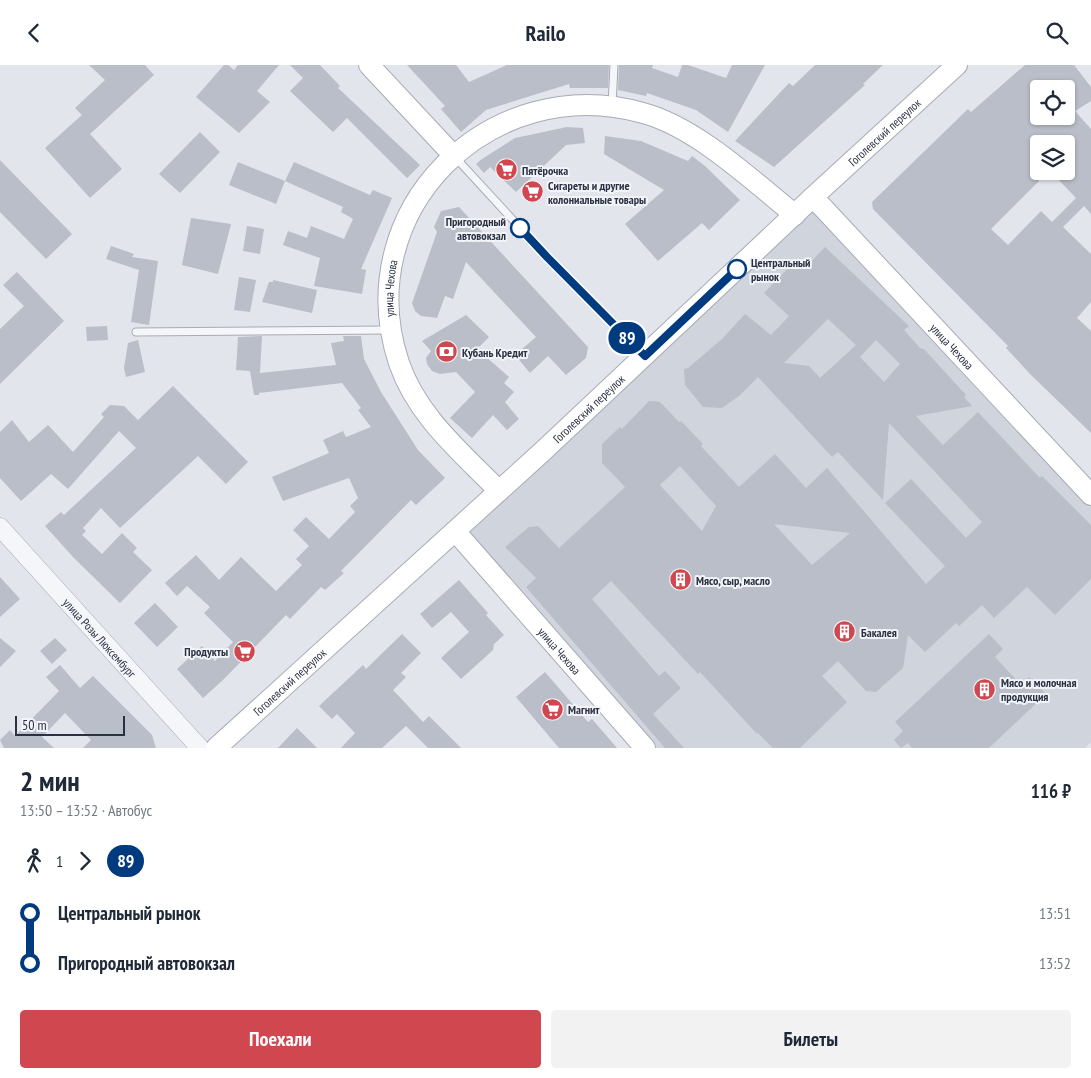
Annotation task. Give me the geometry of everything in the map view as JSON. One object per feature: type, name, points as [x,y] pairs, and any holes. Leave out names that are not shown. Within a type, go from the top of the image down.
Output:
[{"type":"main road","points":[[369,65],[454,155]]},
{"type":"main road","name":"Гоголевский переулок","points":[[216,748],[645,356],[813,197],[957,65]]},
{"type":"main road","name":"улица Чехова","points":[[498,491],[430,421],[412,393],[399,363],[391,330],[389,297],[391,273],[401,232],[420,196],[434,175],[454,155],[484,132],[514,117],[546,108],[578,104],[612,106],[644,113],[675,125],[703,143],[795,215]]},
{"type":"main road","name":"улица Чехова","points":[[813,197],[1091,495]]},
{"type":"main road","name":"улица Чехова","points":[[455,531],[645,748]]},
{"type":"street","name":"улица Розы Люксембург","points":[[0,527],[200,748]]},
{"type":"lane","points":[[612,106],[614,65]]},
{"type":"lane","points":[[454,155],[547,257],[645,356]]},
{"type":"lane","points":[[136,332],[391,330]]},
{"type":"shaded area","name":"Центральный рынок","points":[[813,197],[1091,495],[1091,742],[1085,748],[645,748],[455,531]]},
{"type":"building","points":[[89,65],[145,65],[154,75],[90,134],[122,169],[90,198],[45,148],[82,115],[75,108],[105,80]]},
{"type":"building","points":[[224,65],[228,65],[234,70],[238,65],[279,65],[257,91],[270,102],[239,133],[196,97]]},
{"type":"building","points":[[290,65],[320,65],[340,86],[338,88],[420,165],[407,178],[347,118],[333,132],[290,91],[303,78]]},
{"type":"building","points":[[407,65],[456,65],[469,82],[507,65],[609,65],[608,88],[570,88],[569,84],[486,110],[461,132],[441,109],[445,106]]},
{"type":"building","points":[[619,65],[653,65],[652,68],[678,77],[682,65],[688,65],[726,78],[732,65],[765,65],[728,132],[696,110],[647,93],[646,96],[618,90]]},
{"type":"building","points":[[815,65],[883,65],[863,84],[865,85],[774,167],[735,141],[789,83],[793,86]]},
{"type":"building","points":[[1025,65],[1074,65],[1091,87],[1091,101],[1075,111],[1091,129],[1091,214],[1084,206],[1063,227],[1091,254],[1091,302],[1077,318],[1091,331],[1091,433],[1029,373],[1006,348],[1008,346],[873,209],[872,202],[968,109],[971,112]],"holes":[[[1030,135],[1075,135],[1075,180],[1059,180],[1076,198],[1052,222],[1041,211],[1008,245],[991,229],[1039,181],[1030,180]]]},
{"type":"building","points":[[567,127],[583,128],[585,143],[566,145],[516,192],[490,167],[484,173],[476,164],[515,138]]},
{"type":"building","points":[[200,132],[220,152],[180,193],[159,174]]},
{"type":"building","points":[[605,136],[641,141],[688,161],[692,156],[740,200],[709,230],[702,223],[658,261],[625,224],[664,190],[604,154]]},
{"type":"building","points":[[0,160],[72,234],[46,259],[0,212]]},
{"type":"building","points":[[238,162],[285,181],[276,204],[229,185]]},
{"type":"building","points":[[294,162],[370,195],[373,190],[392,198],[361,269],[366,270],[362,294],[314,286],[320,258],[283,245],[288,231],[307,238],[311,226],[344,239],[353,219],[341,212],[343,207],[285,181]]},
{"type":"building","points":[[459,207],[588,347],[586,358],[566,375],[548,356],[530,373],[515,355],[536,337],[466,262],[453,299],[445,296],[437,318],[421,316],[415,311],[412,303],[437,232],[434,227],[441,211]]},
{"type":"building","points":[[191,218],[231,224],[218,274],[182,265]]},
{"type":"building","points":[[247,226],[264,229],[260,254],[243,251]]},
{"type":"building","points":[[111,246],[134,254],[132,257],[158,261],[149,325],[131,322],[139,270],[106,259]]},
{"type":"building","points":[[825,247],[909,326],[904,330],[966,395],[964,397],[972,406],[916,416],[943,445],[978,412],[1040,478],[1042,476],[1091,525],[1091,579],[1055,615],[1027,587],[994,618],[982,605],[959,626],[956,623],[925,652],[908,635],[903,668],[876,692],[866,691],[838,661],[822,676],[847,702],[800,748],[773,748],[757,734],[700,672],[698,674],[611,581],[592,599],[659,676],[665,671],[681,688],[653,714],[684,748],[665,748],[526,587],[536,578],[505,547],[529,527],[538,526],[559,548],[625,487],[602,463],[602,444],[620,427],[622,429],[649,401],[660,402],[679,422],[681,421],[739,487],[775,454],[806,488],[827,468],[926,584],[945,566],[885,503],[911,479],[966,538],[982,522],[889,423],[883,500],[838,452],[832,457],[758,377],[739,396],[722,408],[703,407],[685,385],[684,369],[688,368],[722,339],[745,314],[771,335],[789,316],[764,293],[795,261],[804,269]],"holes":[[[828,319],[856,345],[820,378],[809,366],[784,363]],[[876,340],[900,364],[884,382],[860,357]],[[680,466],[716,506],[702,531],[660,485]],[[774,524],[850,533],[812,565]]]},
{"type":"building","points":[[17,272],[64,321],[0,384],[0,329],[24,306],[3,285]]},
{"type":"building","points":[[239,277],[256,280],[250,312],[234,310]]},
{"type":"building","points":[[273,280],[317,290],[312,313],[262,302],[269,282],[273,282]]},
{"type":"building","points":[[466,315],[489,337],[477,349],[509,377],[504,383],[514,392],[505,402],[519,419],[507,430],[493,415],[472,438],[450,418],[475,392],[456,372],[440,374],[432,371],[427,364],[426,358],[431,351],[422,341]]},
{"type":"building","points":[[107,326],[108,340],[87,341],[86,327]]},
{"type":"building","points":[[262,336],[260,373],[336,365],[331,343],[344,341],[343,336],[361,336],[364,359],[381,392],[418,450],[445,478],[416,505],[411,500],[341,571],[344,573],[325,590],[321,587],[290,619],[286,615],[203,698],[177,669],[202,646],[215,661],[233,642],[204,613],[210,607],[187,586],[177,596],[165,583],[196,555],[219,580],[241,557],[276,591],[302,565],[296,559],[309,546],[293,530],[306,517],[329,539],[355,512],[350,506],[358,498],[349,478],[283,501],[272,477],[329,453],[323,440],[343,431],[346,437],[371,427],[358,410],[361,408],[342,383],[254,395],[250,371],[236,370],[238,337]]},
{"type":"building","points":[[138,340],[145,372],[126,377],[124,368],[128,343]]},
{"type":"building","points":[[173,386],[248,462],[226,484],[198,456],[120,528],[101,508],[83,528],[86,531],[82,535],[102,554],[122,533],[137,548],[133,552],[152,570],[120,603],[74,558],[45,526],[61,512],[64,515],[136,448],[119,431],[68,489],[51,474],[21,501],[0,478],[0,432],[12,420],[29,442],[48,425],[73,452],[104,417],[101,414],[110,405],[124,406],[138,420]]},
{"type":"building","points":[[0,577],[20,599],[0,617]]},
{"type":"building","points":[[459,580],[488,613],[486,615],[504,635],[494,644],[493,650],[461,679],[441,658],[469,632],[451,612],[432,628],[420,614]]},
{"type":"building","points":[[155,603],[178,627],[157,647],[134,623]]},
{"type":"building","points":[[402,634],[421,653],[401,673],[406,677],[393,690],[423,722],[429,716],[461,748],[428,748],[406,726],[382,748],[341,748],[355,733],[337,714],[332,719],[319,706],[363,665],[366,669]]},
{"type":"building","name":"Мясо и молочная продукция","points":[[989,634],[1003,649],[995,657],[1021,685],[1029,677],[1046,694],[989,748],[912,748],[908,743],[901,748],[894,740],[903,731],[895,722]]},
{"type":"building","points":[[0,638],[16,651],[0,667]]},
{"type":"building","points":[[55,638],[67,650],[52,664],[40,651]]},
{"type":"building","points":[[60,665],[80,688],[93,676],[152,735],[156,748],[83,748],[91,740],[65,713],[42,737],[54,748],[4,748],[0,740],[10,730],[15,736],[59,691],[46,677]]},
{"type":"building","points":[[545,672],[588,722],[592,719],[617,748],[559,748],[516,697]]},
{"type":"building","points":[[297,728],[317,748],[278,748]]},
{"type":"bus line","name":"89","points":[[520,228],[645,356],[737,269]]},
{"type":"place","name":"Пятёрочка","points":[[506,170]]},
{"type":"place","name":"Сигареты и другие колониальные товары","points":[[532,192]]},
{"type":"place","name":"Пригородный автовокзал","points":[[520,228]]},
{"type":"place","name":"Центральный рынок","points":[[737,269]]},
{"type":"place","name":"Кубань Кредит","points":[[446,352]]},
{"type":"place","name":"Мясо, сыр, масло","points":[[680,580]]},
{"type":"place","name":"Бакалея","points":[[845,632]]},
{"type":"place","name":"Продукты","points":[[244,651]]},
{"type":"place","name":"Мясо и молочная продукция","points":[[985,689]]},
{"type":"place","name":"Магнит","points":[[552,709]]}]
